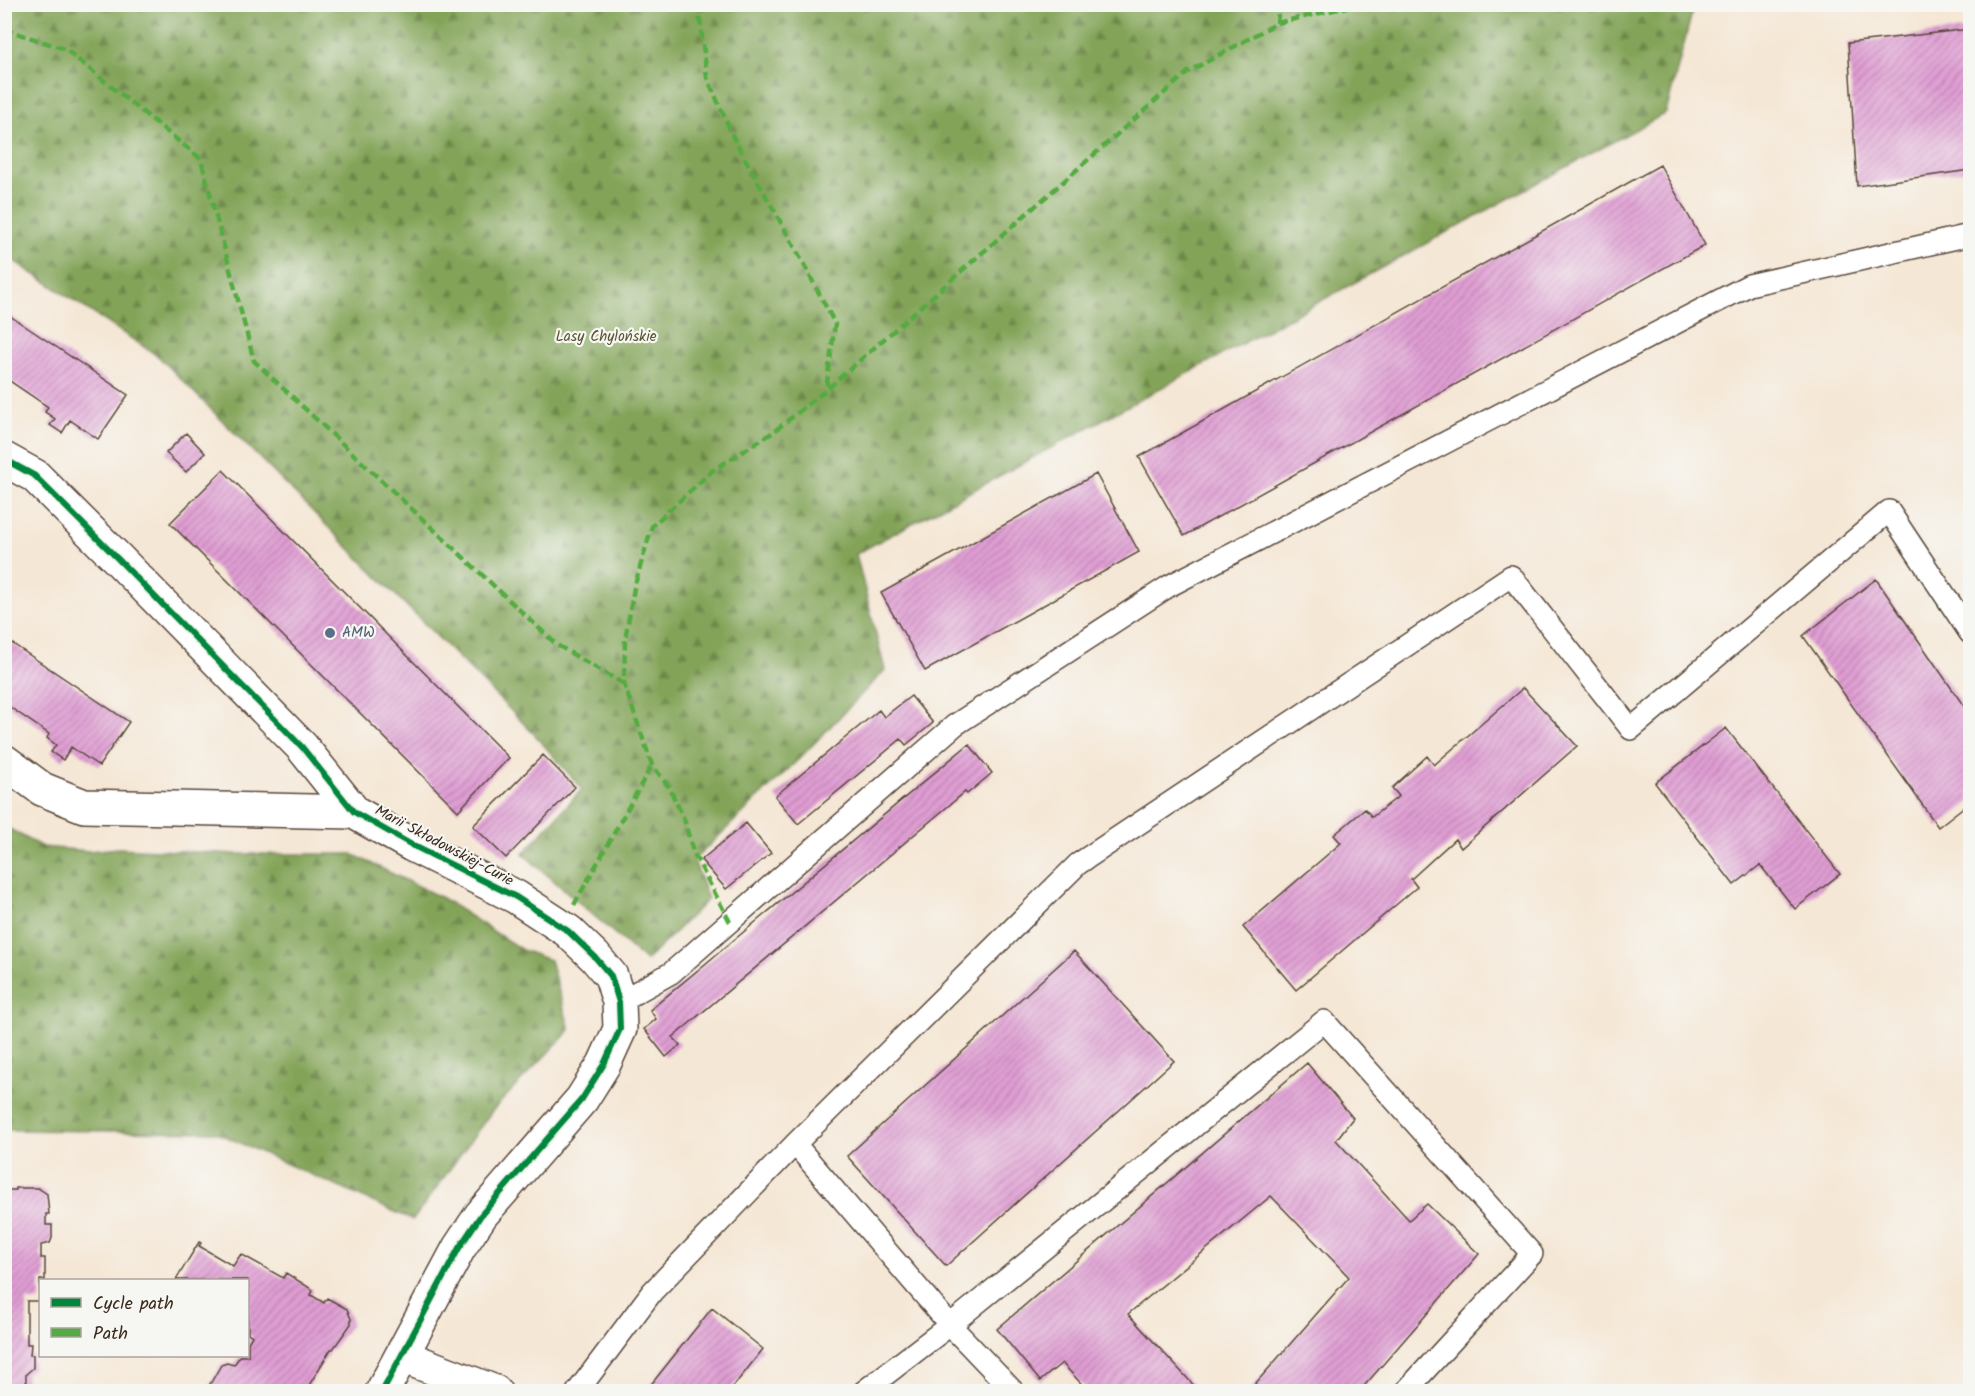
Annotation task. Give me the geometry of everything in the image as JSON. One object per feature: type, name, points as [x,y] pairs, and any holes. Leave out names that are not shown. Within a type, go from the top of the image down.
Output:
[{"type":"street","name":"Marii Skłodowskiej-Curie","points":[[4,459],[35,476],[302,747],[354,812],[412,845],[516,897],[568,932],[595,957],[611,976],[619,1002],[620,1029],[604,1064],[582,1099],[481,1215],[459,1248],[382,1392]]},
{"type":"street","name":"Marii Skłodowskiej-Curie","points":[[4,761],[42,789],[84,806],[354,812]]},
{"type":"street","points":[[402,1356],[495,1392]]},
{"type":"lane","points":[[619,1002],[671,973],[955,725],[1169,586],[1749,285],[1971,235]]},
{"type":"lane","points":[[577,1392],[652,1292],[795,1144],[1078,864],[1511,576],[1631,729],[1888,511],[1971,633]]},
{"type":"lane","points":[[863,1392],[950,1325],[1324,1021],[1532,1254],[1405,1392]]},
{"type":"lane","points":[[795,1144],[950,1325],[1014,1392]]},
{"type":"green space","name":"Lasy Chylońskie","points":[[4,5],[1694,5],[1666,113],[856,554],[885,670],[801,757],[694,860],[708,899],[646,961],[523,854],[582,789],[535,735],[158,356],[5,255]]},
{"type":"green space","points":[[4,826],[42,847],[89,851],[118,848],[237,854],[352,854],[442,898],[522,950],[550,960],[570,1030],[492,1111],[413,1220],[215,1132],[5,1130]]},
{"type":"building","points":[[1970,29],[1970,170],[1857,186],[1848,43]]},
{"type":"building","points":[[1660,165],[1705,245],[1184,536],[1139,457]]},
{"type":"building","points":[[4,312],[128,395],[98,439],[70,420],[62,433],[50,425],[55,419],[45,412],[48,407],[4,377]]},
{"type":"building","points":[[186,433],[205,453],[186,472],[166,453]]},
{"type":"building","points":[[223,470],[509,758],[458,811],[170,523]]},
{"type":"building","points":[[1096,474],[1139,552],[925,671],[881,593]]},
{"type":"building","points":[[1876,579],[1970,715],[1970,802],[1938,827],[1803,636]]},
{"type":"building","points":[[4,638],[129,722],[99,766],[71,747],[63,760],[51,752],[56,745],[47,738],[49,734],[4,703]]},
{"type":"building","points":[[1523,688],[1577,746],[1461,848],[1455,839],[1411,879],[1417,887],[1296,990],[1243,927],[1341,843],[1334,835],[1365,809],[1372,817],[1399,796],[1392,788],[1427,756],[1434,765]]},
{"type":"building","points":[[911,696],[933,723],[906,745],[901,739],[798,824],[775,796],[879,710],[884,717]]},
{"type":"building","points":[[1726,728],[1840,874],[1795,909],[1760,865],[1734,885],[1655,783]]},
{"type":"building","points":[[969,744],[992,773],[967,794],[965,792],[673,1037],[680,1045],[666,1057],[644,1029],[656,1019],[650,1010]]},
{"type":"building","points":[[543,755],[575,787],[506,858],[473,826]]},
{"type":"building","points":[[746,823],[771,853],[726,889],[701,860]]},
{"type":"building","points":[[1074,951],[1174,1061],[946,1266],[847,1156]]},
{"type":"building","points":[[1307,1063],[1353,1118],[1336,1140],[1409,1220],[1427,1204],[1479,1254],[1359,1392],[1248,1392],[1349,1277],[1271,1196],[1128,1314],[1200,1392],[1089,1392],[1062,1363],[1040,1381],[997,1329]]},
{"type":"building","points":[[16,1188],[38,1188],[47,1194],[49,1214],[46,1214],[46,1225],[52,1225],[50,1243],[41,1245],[41,1258],[45,1258],[45,1279],[39,1279],[39,1301],[27,1301],[27,1344],[31,1344],[30,1355],[33,1355],[33,1368],[26,1374],[26,1385],[30,1385],[29,1392],[4,1392],[4,1190],[16,1190]]},
{"type":"building","points":[[199,1242],[201,1243],[199,1246],[233,1266],[241,1254],[283,1278],[286,1273],[313,1290],[311,1295],[324,1303],[327,1298],[347,1309],[351,1324],[331,1349],[305,1392],[218,1392],[209,1386],[221,1365],[227,1363],[234,1365],[239,1357],[249,1357],[249,1341],[252,1336],[249,1334],[249,1279],[177,1279]]},
{"type":"building","points":[[712,1308],[763,1349],[729,1392],[645,1392]]},
{"type":"marked path","points":[[698,4],[707,77],[734,139],[835,324],[826,390]]},
{"type":"marked path","points":[[730,922],[693,852],[684,819],[669,787],[652,765],[624,684],[625,640],[634,588],[652,526],[712,471],[772,433],[826,390],[1188,72],[1277,23],[1279,4]]},
{"type":"marked path","points":[[1277,23],[1360,4]]},
{"type":"marked path","points":[[4,29],[65,49],[201,159],[254,361],[557,645],[624,684]]},
{"type":"marked path","points":[[574,905],[652,765]]},
{"type":"cycle path","points":[[4,459],[35,476],[118,559],[302,747],[354,812],[412,845],[516,897],[568,931],[611,976],[619,1002],[620,1029],[604,1064],[582,1099],[481,1215],[459,1248],[382,1392]]},
{"type":"place","name":"AMW","points":[[330,633]]}]
